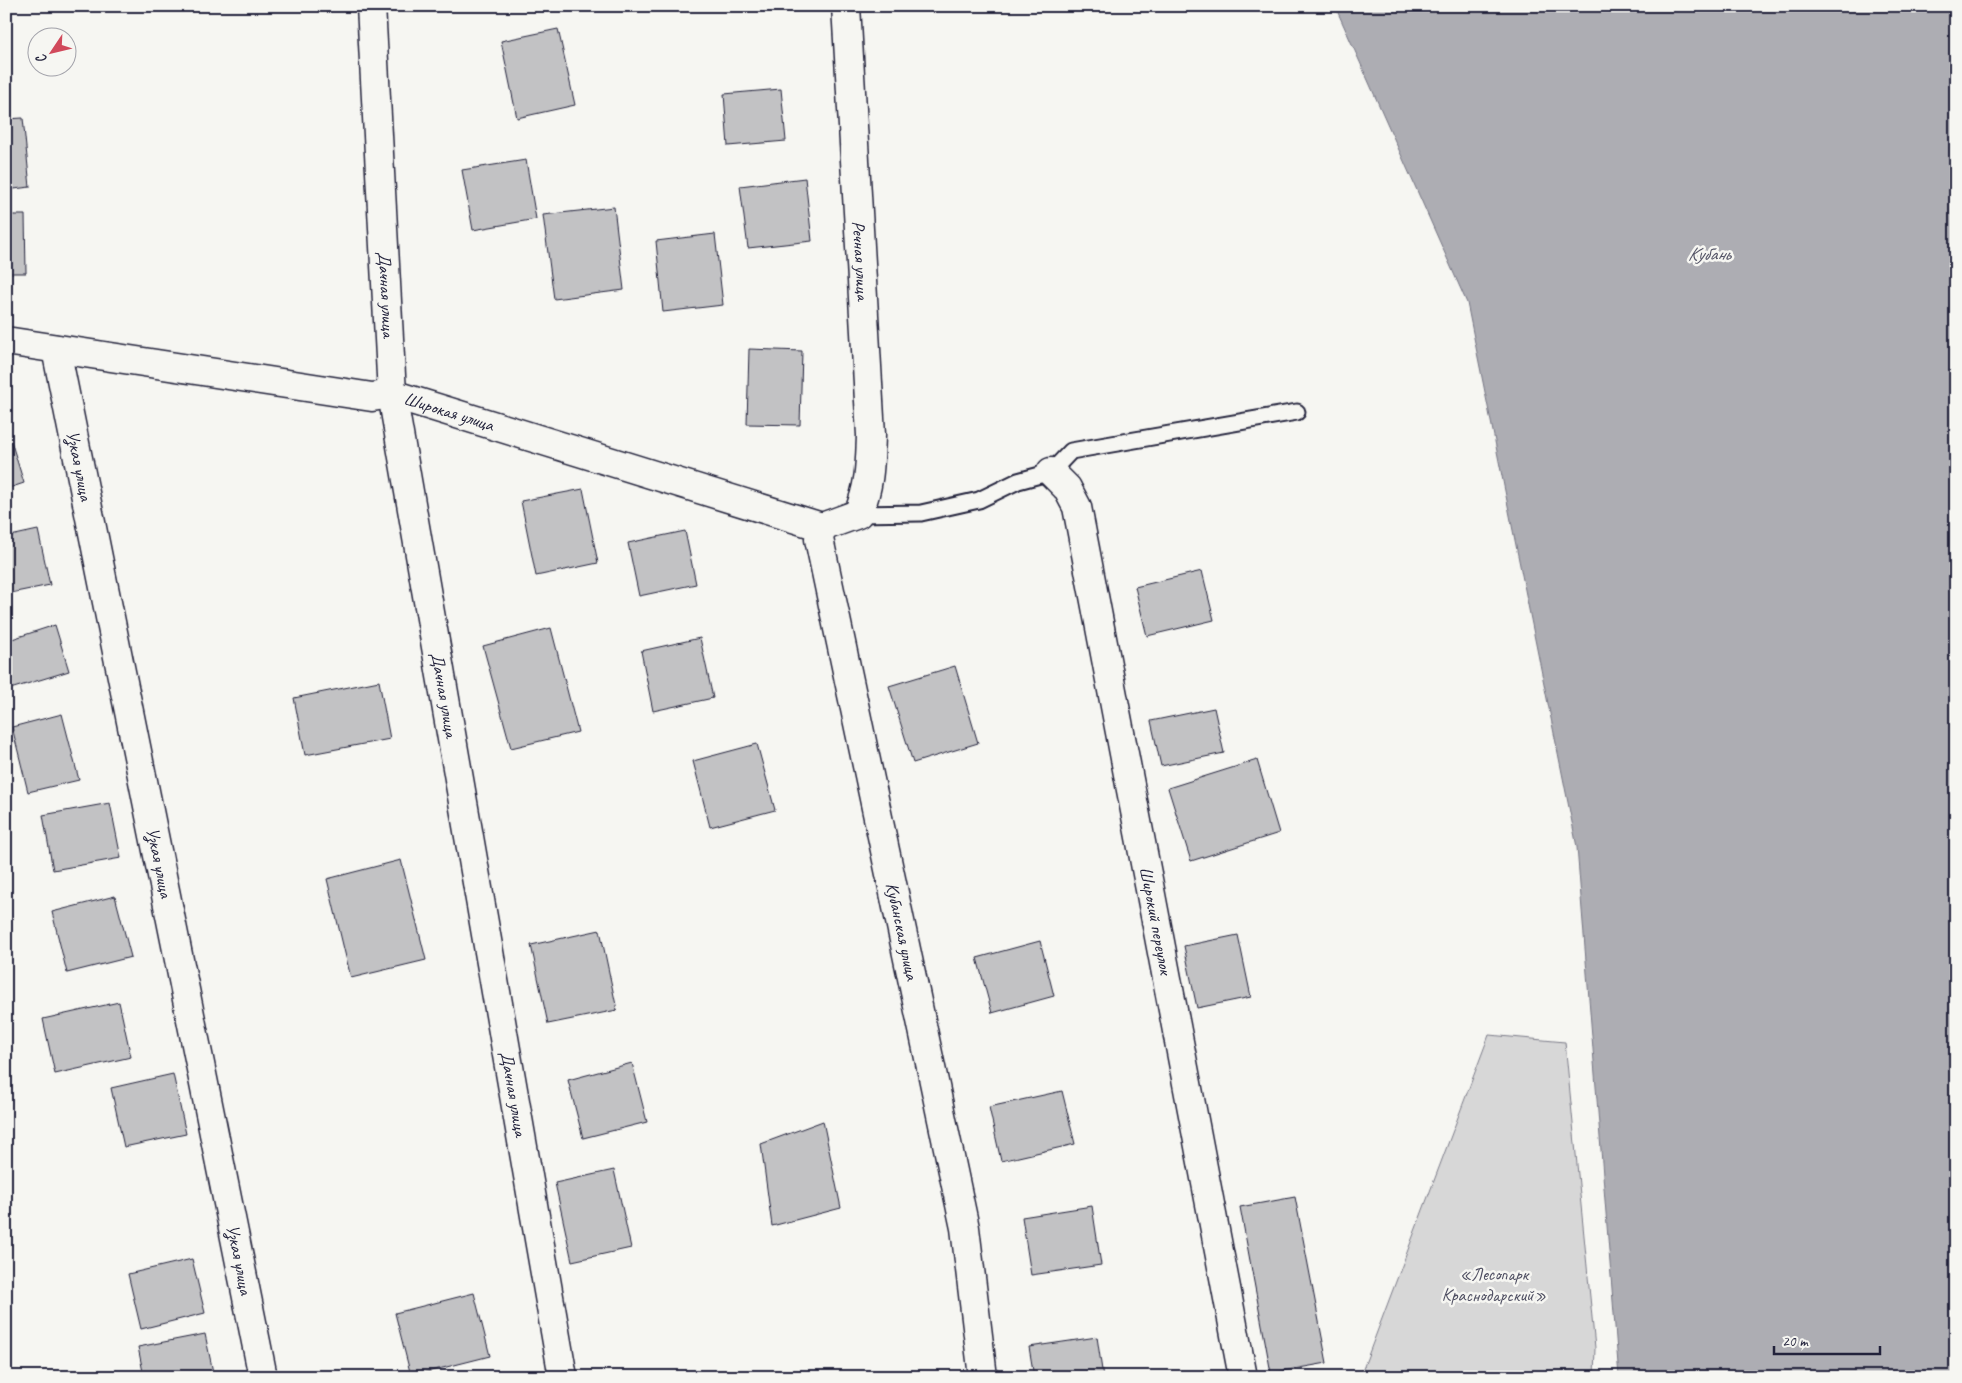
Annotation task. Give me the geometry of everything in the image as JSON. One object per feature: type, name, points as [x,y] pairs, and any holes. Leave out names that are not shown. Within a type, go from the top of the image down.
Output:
[{"type":"street","name":"Дачная улица","points":[[372,6],[392,394],[563,1377]]},
{"type":"street","name":"Речная улица","points":[[846,6],[871,434],[870,476],[866,496],[858,514]]},
{"type":"street","name":"Широкая улица","points":[[6,341],[372,397],[392,394],[822,527]]},
{"type":"street","name":"Узкая улица","points":[[56,349],[263,1377]]},
{"type":"street","name":"Широкий переулок","points":[[1051,472],[1067,488],[1077,507],[1243,1377]]},
{"type":"street","points":[[822,527],[858,514]]},
{"type":"street","name":"Кубанская улица","points":[[822,527],[819,539],[821,552],[965,1228],[983,1377]]},
{"type":"lane","points":[[858,514],[922,513],[979,500],[1018,482],[1051,472],[1071,452],[1297,412]]},
{"type":"green space","name":"«Лесопарк Краснодарский»","points":[[1489,1035],[1565,1042],[1595,1348],[1594,1377],[1360,1377]]},
{"type":"water","name":"Кубань","points":[[1335,6],[1956,6],[1956,1377],[1619,1377],[1577,847],[1467,303]]},
{"type":"building","points":[[558,29],[575,105],[517,118],[501,41]]},
{"type":"building","points":[[781,89],[786,141],[728,146],[724,94]]},
{"type":"building","points":[[23,118],[30,187],[6,190],[6,119]]},
{"type":"building","points":[[526,160],[536,219],[473,230],[462,170]]},
{"type":"building","points":[[805,178],[812,241],[748,248],[740,186]]},
{"type":"building","points":[[614,207],[624,290],[554,299],[543,215]]},
{"type":"building","points":[[6,215],[25,215],[26,273],[6,273]]},
{"type":"building","points":[[715,234],[723,305],[663,312],[656,241]]},
{"type":"building","points":[[749,349],[802,351],[800,425],[747,424]]},
{"type":"building","points":[[11,441],[24,483],[6,489],[6,443]]},
{"type":"building","points":[[583,489],[598,563],[536,576],[521,501]]},
{"type":"building","points":[[38,530],[50,585],[6,594],[6,537]]},
{"type":"building","points":[[685,531],[696,584],[639,596],[628,543]]},
{"type":"building","points":[[1202,571],[1214,620],[1147,636],[1135,587]]},
{"type":"building","points":[[55,625],[69,671],[7,690],[6,641]]},
{"type":"building","points":[[551,628],[578,732],[511,748],[483,646]]},
{"type":"building","points":[[700,638],[713,698],[653,711],[641,651]]},
{"type":"building","points":[[955,666],[978,743],[913,763],[889,686]]},
{"type":"building","points":[[379,681],[390,739],[305,755],[294,698]]},
{"type":"building","points":[[1214,708],[1224,753],[1161,766],[1151,721]]},
{"type":"building","points":[[62,714],[79,780],[28,792],[12,727]]},
{"type":"building","points":[[757,744],[775,810],[710,827],[693,761]]},
{"type":"building","points":[[1257,760],[1279,833],[1191,861],[1168,788]]},
{"type":"building","points":[[110,803],[121,858],[53,870],[43,815]]},
{"type":"building","points":[[401,860],[426,960],[351,978],[327,879]]},
{"type":"building","points":[[115,896],[131,957],[67,973],[52,912]]},
{"type":"building","points":[[600,930],[617,1010],[548,1024],[531,945]]},
{"type":"building","points":[[1238,935],[1251,997],[1197,1008],[1184,946]]},
{"type":"building","points":[[1040,941],[1054,996],[992,1013],[977,958]]},
{"type":"building","points":[[119,1002],[131,1057],[55,1074],[43,1019]]},
{"type":"building","points":[[632,1063],[647,1122],[583,1138],[568,1080]]},
{"type":"building","points":[[173,1074],[186,1134],[124,1147],[111,1088]]},
{"type":"building","points":[[1062,1091],[1075,1144],[1001,1161],[989,1107]]},
{"type":"building","points":[[823,1121],[841,1208],[772,1226],[761,1144]]},
{"type":"building","points":[[614,1170],[631,1248],[572,1261],[555,1183]]},
{"type":"building","points":[[1295,1197],[1327,1363],[1271,1373],[1240,1207]]},
{"type":"building","points":[[1092,1206],[1101,1265],[1031,1275],[1022,1217]]},
{"type":"building","points":[[192,1259],[205,1313],[141,1329],[128,1274]]},
{"type":"building","points":[[474,1293],[490,1356],[411,1376],[395,1313]]},
{"type":"building","points":[[205,1334],[214,1377],[144,1377],[138,1347]]},
{"type":"building","points":[[1097,1337],[1103,1377],[1034,1377],[1029,1347]]}]
